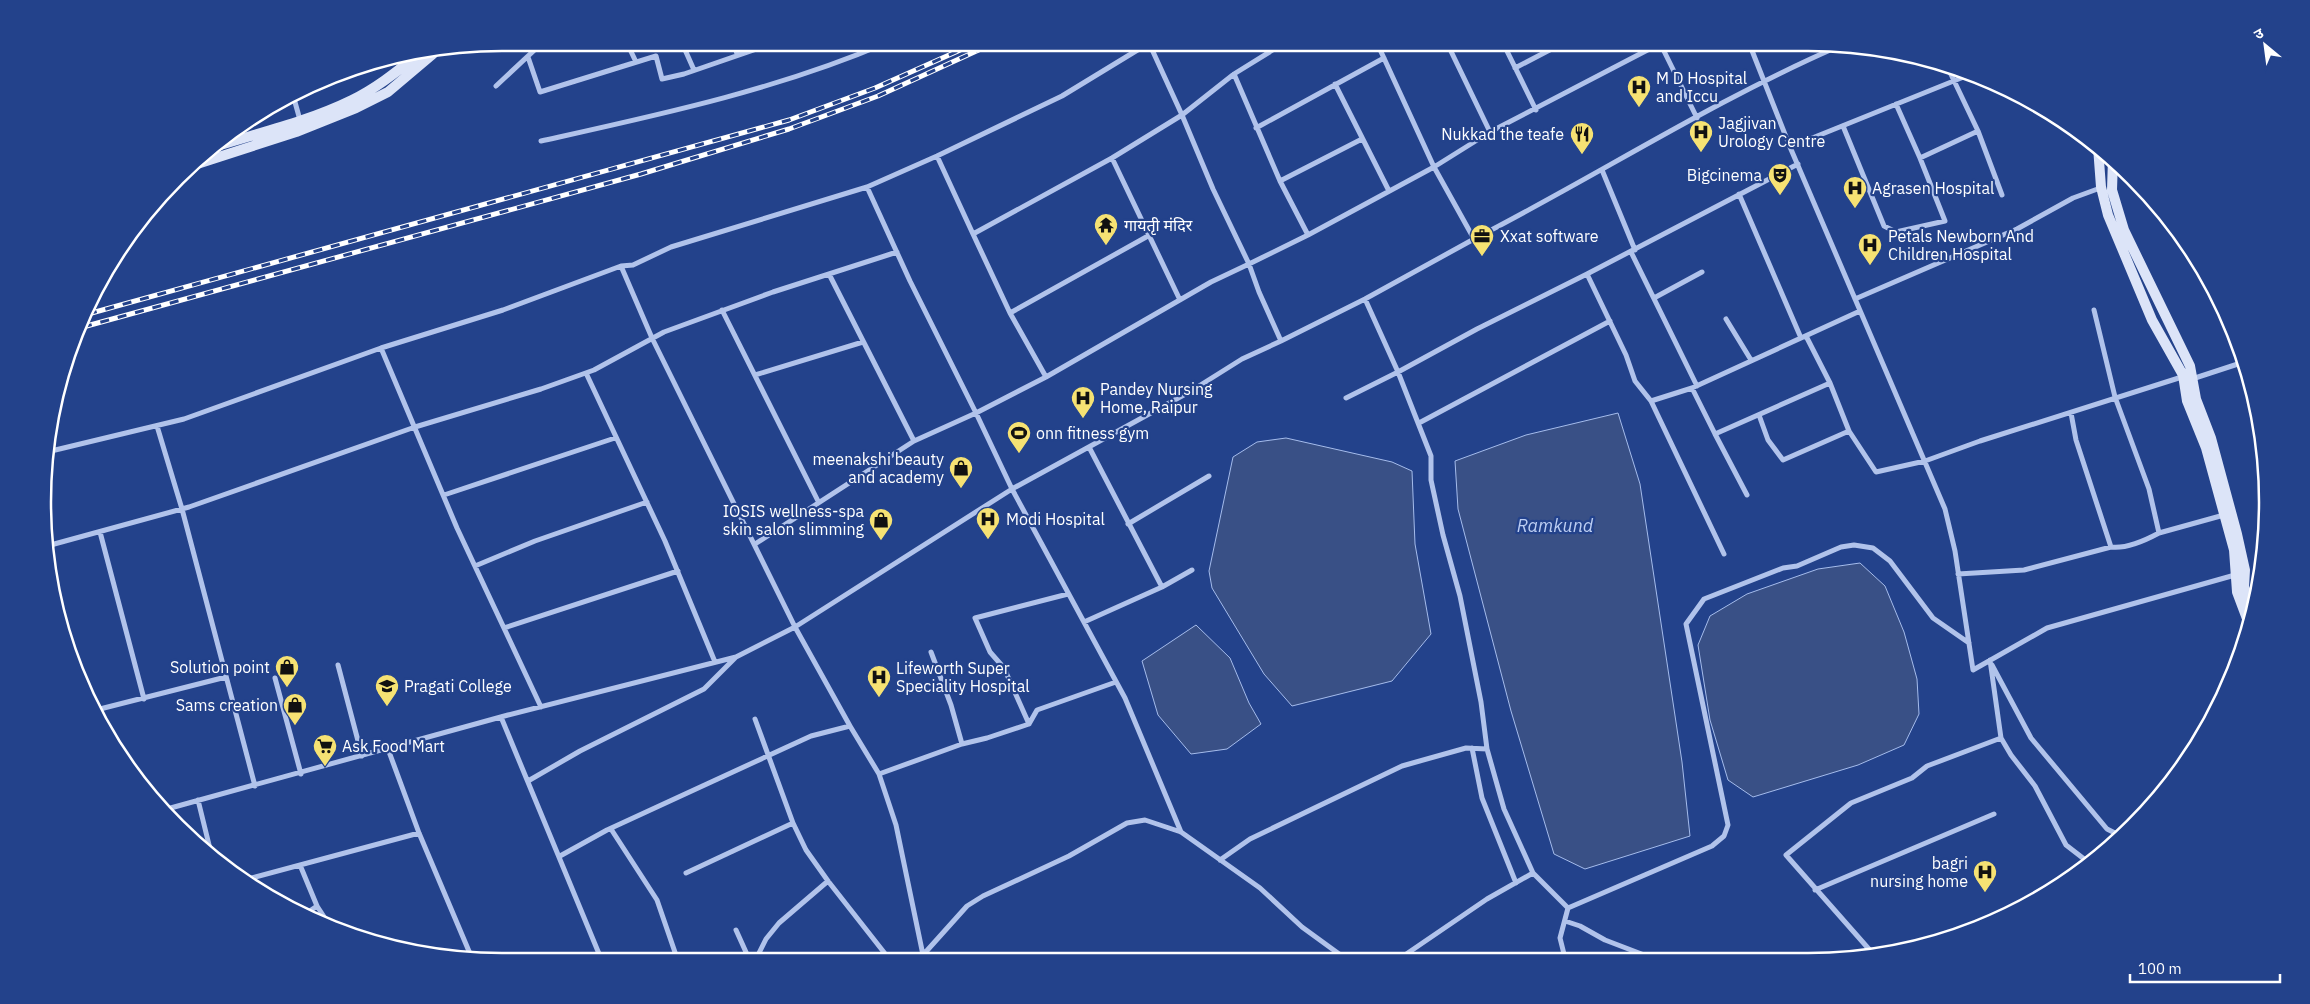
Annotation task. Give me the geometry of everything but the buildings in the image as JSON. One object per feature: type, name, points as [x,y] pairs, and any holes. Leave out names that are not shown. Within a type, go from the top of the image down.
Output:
[{"type":"street","points":[[496,86],[534,51]]},
{"type":"street","points":[[631,51],[636,62]]},
{"type":"street","points":[[686,51],[694,70]]},
{"type":"street","points":[[528,57],[540,92],[656,56],[662,79],[694,70],[746,51]]},
{"type":"street","points":[[541,141],[733,96],[836,63],[867,51]]},
{"type":"street","points":[[54,450],[184,419],[382,348],[502,310],[621,266],[633,264],[671,247],[867,186],[937,156],[1062,96],[1136,51]]},
{"type":"street","points":[[1153,51],[1213,189],[1249,264],[1259,292],[1281,341]]},
{"type":"street","points":[[973,234],[1112,158],[1182,115],[1234,74],[1270,51]]},
{"type":"street","points":[[1381,51],[1434,167],[1474,239]]},
{"type":"street","points":[[1451,51],[1490,132]]},
{"type":"street","points":[[1507,51],[1536,110]]},
{"type":"street","points":[[1515,68],[1546,51]]},
{"type":"street","points":[[755,544],[818,501],[914,441],[976,413],[1046,377],[1211,282],[1308,235],[1434,167],[1490,132],[1536,110],[1646,51]]},
{"type":"street","points":[[1665,51],[1697,118]]},
{"type":"street","points":[[1752,51],[1790,147],[1945,509],[1958,574],[1973,670],[2047,628],[2240,572]]},
{"type":"street","points":[[171,808],[301,774],[502,717],[736,657],[795,627],[1012,489],[1191,391],[1242,359],[1366,299],[1474,239],[1542,205],[1763,81],[1827,52]]},
{"type":"street","points":[[208,160],[296,132],[356,108],[388,92],[430,57]]},
{"type":"street","points":[[1256,128],[1384,58]]},
{"type":"street","points":[[231,142],[300,120],[352,100],[390,78],[409,61]]},
{"type":"street","points":[[1234,74],[1280,181],[1308,235]]},
{"type":"street","points":[[1951,74],[1978,131],[2002,195]]},
{"type":"street","points":[[1790,147],[1961,78]]},
{"type":"street","points":[[1335,84],[1389,191]]},
{"type":"street","points":[[295,102],[300,120]]},
{"type":"street","points":[[1844,126],[1884,226],[1896,232],[1944,221],[1920,158],[1896,104]]},
{"type":"street","points":[[1920,158],[1978,131]]},
{"type":"street","points":[[1280,181],[1362,139]]},
{"type":"street","points":[[937,156],[1010,313],[1046,377]]},
{"type":"street","points":[[1112,158],[1180,300]]},
{"type":"street","points":[[2099,158],[2101,187],[2108,215],[2152,320],[2182,375],[2187,401],[2206,448],[2248,597]]},
{"type":"street","points":[[1346,398],[1798,164]]},
{"type":"street","points":[[1602,170],[1633,251],[1715,434],[1747,495]]},
{"type":"street","points":[[2113,170],[2112,184],[2117,210],[2124,230],[2186,358],[2193,380],[2196,399],[2211,438],[2237,534],[2240,572],[2237,592],[2245,612]]},
{"type":"street","points":[[1855,299],[2017,229],[2073,198],[2112,184]]},
{"type":"street","points":[[867,186],[1012,489],[1116,682],[1164,787],[1181,832]]},
{"type":"street","points":[[1740,194],[1803,338],[1830,383],[1849,431],[1876,472],[1925,461],[1980,441],[2071,413],[2182,375],[2193,380],[2237,364]]},
{"type":"street","points":[[1010,313],[1148,236]]},
{"type":"street","points":[[53,544],[182,509],[415,427],[586,373],[652,338],[722,310],[897,252]]},
{"type":"street","points":[[621,266],[652,338],[795,627],[879,774],[896,825],[923,953]]},
{"type":"street","points":[[1654,298],[1702,272]]},
{"type":"street","points":[[829,274],[914,441]]},
{"type":"street","points":[[1587,274],[1626,355],[1635,381],[1651,401],[1724,554]]},
{"type":"street","points":[[1366,299],[1398,372],[1431,456],[1431,480],[1443,535],[1460,596],[1481,702],[1487,749],[1504,809],[1533,873],[1568,908]]},
{"type":"street","points":[[722,310],[818,501]]},
{"type":"street","points":[[2094,310],[2115,397],[2149,489],[2159,533]]},
{"type":"street","points":[[1651,401],[1695,387],[1860,311]]},
{"type":"street","points":[[1726,319],[1751,360]]},
{"type":"street","points":[[1419,423],[1610,322]]},
{"type":"street","points":[[754,375],[863,342]]},
{"type":"street","points":[[382,348],[475,566],[541,707]]},
{"type":"street","points":[[586,373],[678,571],[715,662]]},
{"type":"street","points":[[1715,434],[1830,383]]},
{"type":"street","points":[[2071,413],[2076,440],[2111,547]]},
{"type":"street","points":[[1759,415],[1768,440],[1783,460],[1849,431]]},
{"type":"street","points":[[157,426],[182,509],[255,786]]},
{"type":"street","points":[[444,495],[615,438]]},
{"type":"street","points":[[1089,447],[1162,587]]},
{"type":"street","points":[[1128,524],[1209,476]]},
{"type":"street","points":[[475,566],[536,541],[647,502]]},
{"type":"street","points":[[1958,574],[2024,570],[2111,547],[2117,548],[2150,538],[2159,533],[2224,516]]},
{"type":"street","points":[[100,532],[144,699]]},
{"type":"street","points":[[1568,908],[1712,846],[1724,836],[1728,825],[1686,624],[1704,599],[1782,568],[1797,566],[1841,547],[1854,545],[1874,548],[1890,561],[1933,618],[1969,643]]},
{"type":"street","points":[[1084,622],[1162,587],[1192,570]]},
{"type":"street","points":[[504,628],[678,571]]},
{"type":"street","points":[[1029,724],[1004,668],[990,652],[975,618],[1068,594]]},
{"type":"street","points":[[931,652],[951,705],[962,744]]},
{"type":"street","points":[[528,781],[580,751],[704,688],[736,657]]},
{"type":"street","points":[[1990,660],[2001,738],[2011,755],[2035,786],[2066,845],[2084,859]]},
{"type":"street","points":[[1990,660],[2031,738],[2107,829],[2114,833]]},
{"type":"street","points":[[338,665],[362,756]]},
{"type":"street","points":[[102,709],[226,676]]},
{"type":"street","points":[[275,678],[301,774]]},
{"type":"street","points":[[879,774],[962,744],[1029,724],[1037,710],[1116,682]]},
{"type":"street","points":[[502,717],[599,953]]},
{"type":"street","points":[[755,719],[793,823],[806,850],[885,953]]},
{"type":"street","points":[[560,856],[611,829],[811,736],[850,726]]},
{"type":"street","points":[[1868,949],[1786,855],[1851,803],[1912,778],[1927,766],[2001,738]]},
{"type":"street","points":[[1220,860],[1250,839],[1402,766],[1472,748],[1487,749]]},
{"type":"street","points":[[1472,748],[1482,798],[1516,883]]},
{"type":"street","points":[[388,749],[418,833],[469,952]]},
{"type":"street","points":[[198,800],[209,844]]},
{"type":"street","points":[[1815,890],[1994,814]]},
{"type":"street","points":[[925,953],[967,906],[983,896],[1069,856],[1127,824],[1145,820],[1181,832],[1260,888],[1302,927],[1338,953]]},
{"type":"street","points":[[686,872],[793,823]]},
{"type":"street","points":[[611,829],[657,900],[675,953]]},
{"type":"street","points":[[253,878],[418,833]]},
{"type":"street","points":[[300,865],[317,906],[323,915]]},
{"type":"street","points":[[1408,953],[1487,900],[1533,873]]},
{"type":"street","points":[[759,953],[766,939],[780,923],[828,881]]},
{"type":"street","points":[[311,910],[317,906]]},
{"type":"street","points":[[1564,953],[1560,938],[1568,908]]},
{"type":"street","points":[[1565,921],[1580,926],[1605,940],[1639,953]]},
{"type":"street","points":[[736,930],[746,953]]},
{"type":"street","points":[[931,946],[931,953]]},
{"type":"water","name":"Ramkund","points":[[1618,413],[1640,484],[1682,762],[1690,836],[1585,869],[1554,854],[1511,711],[1458,509],[1455,461],[1526,435]]},
{"type":"water","points":[[1286,438],[1392,462],[1412,471],[1415,544],[1431,634],[1392,681],[1292,706],[1264,674],[1212,588],[1209,571],[1233,457],[1257,442]]},
{"type":"water","points":[[1860,563],[1885,586],[1904,632],[1917,679],[1919,714],[1904,745],[1858,765],[1753,797],[1728,780],[1710,720],[1698,645],[1710,616],[1747,594],[1818,569]]},
{"type":"water","points":[[1196,625],[1230,658],[1249,703],[1261,724],[1227,749],[1191,754],[1158,715],[1142,661]]},
{"type":"railway","points":[[94,312],[789,120],[875,88],[958,51]]},
{"type":"railway","points":[[88,326],[641,174],[789,129],[878,96],[976,51]]},
{"type":"place","name":"M D Hospital and Iccu","points":[[1639,108]]},
{"type":"place","name":"Jagjivan Urology Centre","points":[[1701,153]]},
{"type":"place","name":"Nukkad the teafe","points":[[1582,155]]},
{"type":"place","name":"Bigcinema","points":[[1780,196]]},
{"type":"place","name":"Agrasen Hospital","points":[[1855,209]]},
{"type":"place","name":"गायतृी मंदिर","points":[[1106,246]]},
{"type":"place","name":"Xxat software","points":[[1482,257]]},
{"type":"place","name":"Petals Newborn And Children Hospital","points":[[1870,266]]},
{"type":"place","name":"Pandey Nursing Home, Raipur","points":[[1083,419]]},
{"type":"place","name":"onn fitness gym","points":[[1019,454]]},
{"type":"place","name":"meenakshi beauty and academy","points":[[961,489]]},
{"type":"place","name":"Modi Hospital","points":[[988,540]]},
{"type":"place","name":"IOSIS wellness-spa skin salon slimming","points":[[881,541]]},
{"type":"place","name":"Solution point","points":[[287,688]]},
{"type":"place","name":"Lifeworth Super Speciality Hospital","points":[[879,698]]},
{"type":"place","name":"Pragati College","points":[[387,707]]},
{"type":"place","name":"Sams creation","points":[[295,726]]},
{"type":"place","name":"Ask Food Mart","points":[[325,767]]},
{"type":"place","name":"bagri nursing home","points":[[1985,893]]}]
